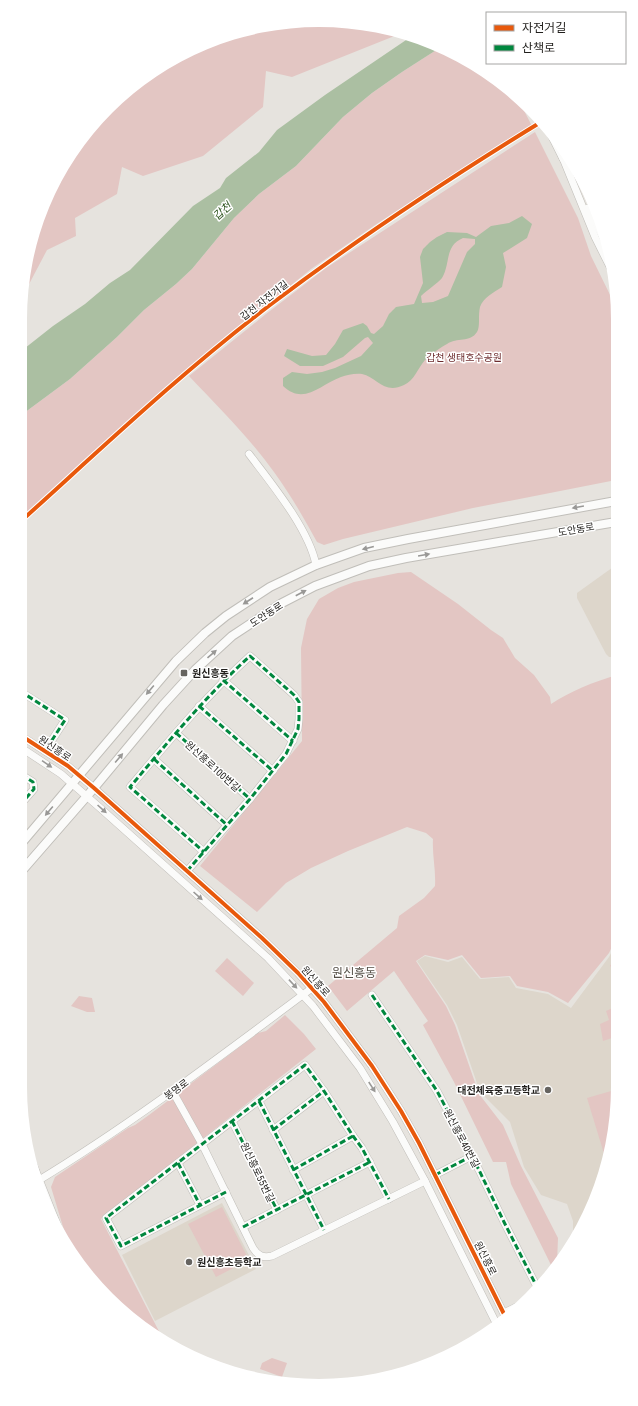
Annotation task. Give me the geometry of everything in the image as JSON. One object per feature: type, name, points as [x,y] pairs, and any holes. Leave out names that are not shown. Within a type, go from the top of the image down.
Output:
[{"type":"main road","name":"도안동로","points":[[27,837],[159,679],[184,653],[226,616],[270,587],[294,574],[364,548],[611,502]]},
{"type":"main road","name":"도안동로","points":[[27,864],[94,788],[163,705],[206,659],[232,636],[282,603],[315,586],[369,566],[406,558],[611,523]]},
{"type":"street","points":[[564,160],[602,246]]},
{"type":"street","points":[[589,216],[597,229]]},
{"type":"street","points":[[249,454],[266,475],[311,546],[316,565]]},
{"type":"street","name":"원신흥로100번길","points":[[187,871],[273,771],[286,754],[298,729],[299,702],[294,695],[250,656],[223,680]]},
{"type":"street","points":[[204,852],[130,787],[176,732],[223,680],[293,741]]},
{"type":"street","points":[[27,696],[65,720],[45,751]]},
{"type":"street","points":[[199,706],[273,771]]},
{"type":"street","name":"원신흥로100번길","points":[[176,732],[250,799]]},
{"type":"street","name":"원신흥로","points":[[27,739],[79,775],[94,788],[262,938],[312,988],[336,1017],[372,1066],[401,1111],[504,1313]]},
{"type":"street","name":"원신흥로","points":[[27,752],[72,783],[87,796],[268,958],[303,995],[360,1068],[393,1122],[425,1181],[495,1321]]},
{"type":"street","points":[[154,759],[227,825]]},
{"type":"street","points":[[27,778],[33,782],[34,789],[27,797]]},
{"type":"street","name":"봉명로","points":[[41,1179],[127,1124],[173,1092],[312,988]]},
{"type":"street","name":"원신흥로40번길","points":[[372,995],[437,1090],[472,1156],[535,1283]]},
{"type":"street","points":[[226,1192],[121,1246],[106,1218],[305,1065],[362,1148],[389,1199]]},
{"type":"street","points":[[273,1130],[324,1091]]},
{"type":"street","points":[[173,1092],[202,1144],[257,1254],[267,1257],[425,1181]]},
{"type":"street","points":[[259,1101],[324,1230]]},
{"type":"street","name":"원신흥로55번길","points":[[232,1121],[277,1210],[243,1228]]},
{"type":"street","points":[[293,1170],[353,1136]]},
{"type":"street","points":[[435,1175],[472,1156]]},
{"type":"street","points":[[277,1210],[370,1162]]},
{"type":"street","points":[[178,1163],[200,1205]]},
{"type":"shaded area","points":[[611,569],[611,657],[606,654],[577,598],[577,593]]},
{"type":"shaded area","name":"대전체육중고등학교","points":[[611,953],[611,1087],[609,1125],[596,1181],[573,1231],[573,1221],[567,1204],[541,1195],[524,1167],[510,1122],[480,1092],[457,1025],[447,1005],[417,961],[425,956],[448,962],[462,957],[480,979],[509,977],[516,988],[548,994],[571,1008]]},
{"type":"shaded area","name":"원신흥초등학교","points":[[222,1203],[256,1269],[155,1321],[122,1255]]},
{"type":"green space","points":[[319,27],[357,29],[393,37],[292,77],[266,71],[263,107],[203,156],[143,176],[122,167],[117,194],[75,218],[76,236],[47,250],[29,285],[42,225],[57,190],[76,157],[99,126],[126,99],[141,87],[173,66],[225,42],[281,29]]},
{"type":"green space","points":[[435,51],[465,66],[497,87],[512,99],[526,113],[532,126],[503,142],[378,223],[311,269],[190,367],[27,512],[27,411],[70,379],[117,337],[144,310],[176,284],[192,269],[234,218],[259,194],[296,166],[343,117],[372,93]]},
{"type":"green space","name":"갑천 생태호수공원","points":[[535,132],[578,218],[591,256],[610,294],[611,481],[473,508],[343,539],[324,545],[317,542],[291,497],[264,459],[233,422],[189,376],[326,268]]},
{"type":"green space","points":[[411,572],[458,604],[503,638],[515,658],[534,675],[550,697],[551,704],[582,687],[611,677],[611,949],[609,953],[568,1003],[548,992],[517,986],[510,976],[481,978],[462,955],[448,960],[425,955],[416,961],[446,1006],[455,1025],[479,1094],[503,1125],[521,1166],[558,1238],[557,1256],[551,1265],[511,1184],[506,1162],[493,1162],[454,1082],[423,1025],[428,1021],[394,971],[347,1011],[328,986],[397,928],[399,916],[424,898],[435,886],[433,839],[426,833],[407,827],[348,851],[311,868],[286,883],[257,912],[200,866],[302,741],[301,648],[307,619],[319,599],[338,588],[354,582],[398,573]]},
{"type":"green space","points":[[227,958],[254,983],[243,996],[215,971]]},
{"type":"green space","points":[[79,996],[92,998],[95,1012],[87,1012],[71,1006]]},
{"type":"green space","points":[[611,1009],[611,1038],[603,1041],[600,1024],[609,1020],[606,1011]]},
{"type":"green space","points":[[285,1015],[304,1034],[316,1049],[101,1219],[159,1331],[126,1307],[99,1280],[87,1265],[63,1228],[51,1187],[55,1177],[128,1128],[135,1125],[258,1033],[266,1031]]},
{"type":"green space","points":[[611,1091],[609,1125],[603,1152],[587,1098]]},
{"type":"green space","points":[[222,1207],[249,1260],[216,1277],[188,1224]]},
{"type":"green space","points":[[272,1358],[287,1363],[282,1377],[260,1369],[262,1363]]},
{"type":"water","name":"갑천","points":[[406,40],[435,51],[372,93],[343,117],[296,166],[259,194],[234,218],[192,269],[176,284],[144,310],[117,337],[70,379],[27,411],[27,346],[85,304],[110,283],[130,270],[193,206],[220,188],[226,178],[259,152],[277,130],[325,95]]},
{"type":"water","points":[[522,216],[532,224],[527,238],[503,253],[506,267],[502,287],[481,304],[479,310],[478,329],[471,338],[451,342],[439,349],[425,360],[411,381],[397,388],[386,387],[362,374],[351,374],[341,377],[305,394],[291,392],[283,386],[283,378],[292,372],[307,374],[322,372],[335,368],[361,356],[373,343],[368,337],[343,357],[323,366],[300,366],[284,356],[287,349],[312,356],[326,355],[335,344],[343,330],[363,323],[367,326],[371,333],[374,334],[383,326],[389,314],[396,307],[414,304],[423,283],[420,257],[423,249],[430,242],[447,232],[467,233],[476,237],[491,226],[509,223]],"holes":[[[463,238],[475,239],[475,244],[467,252],[448,296],[433,302],[422,303],[421,296],[442,278],[445,272],[450,250],[457,241]]]},
{"type":"marked path","points":[[187,871],[250,799],[286,754],[298,729],[299,702],[294,695],[250,656],[203,703],[130,787],[204,852]]},
{"type":"marked path","points":[[223,680],[293,741]]},
{"type":"marked path","points":[[27,696],[65,720],[45,751]]},
{"type":"marked path","points":[[199,706],[273,771]]},
{"type":"marked path","points":[[176,733],[250,799]]},
{"type":"marked path","points":[[154,759],[227,825]]},
{"type":"marked path","points":[[27,778],[33,782],[34,789],[27,797]]},
{"type":"marked path","points":[[372,995],[437,1091],[479,1170],[535,1284]]},
{"type":"marked path","points":[[226,1192],[121,1246],[106,1218],[305,1065],[362,1148],[389,1199]]},
{"type":"marked path","points":[[273,1130],[324,1091]]},
{"type":"marked path","points":[[259,1101],[324,1230]]},
{"type":"marked path","points":[[232,1121],[277,1210]]},
{"type":"marked path","points":[[293,1170],[353,1136]]},
{"type":"marked path","points":[[435,1175],[472,1156]]},
{"type":"marked path","points":[[243,1227],[370,1162]]},
{"type":"marked path","points":[[178,1163],[200,1205]]},
{"type":"cycle path","name":"갑천 자전거길","points":[[27,516],[112,438],[205,357],[270,305],[403,210],[537,124]]},
{"type":"cycle path","points":[[27,740],[68,766],[94,788],[262,938],[298,973],[324,1002],[372,1066],[401,1111],[419,1143],[504,1314]]},
{"type":"place","name":"원신흥동","points":[[184,673]]},
{"type":"place","name":"대전체육중고등학교","points":[[548,1090]]},
{"type":"place","name":"원신흥초등학교","points":[[189,1262]]},
{"type":"district","name":"원신흥동","points":[[354,973]]}]
